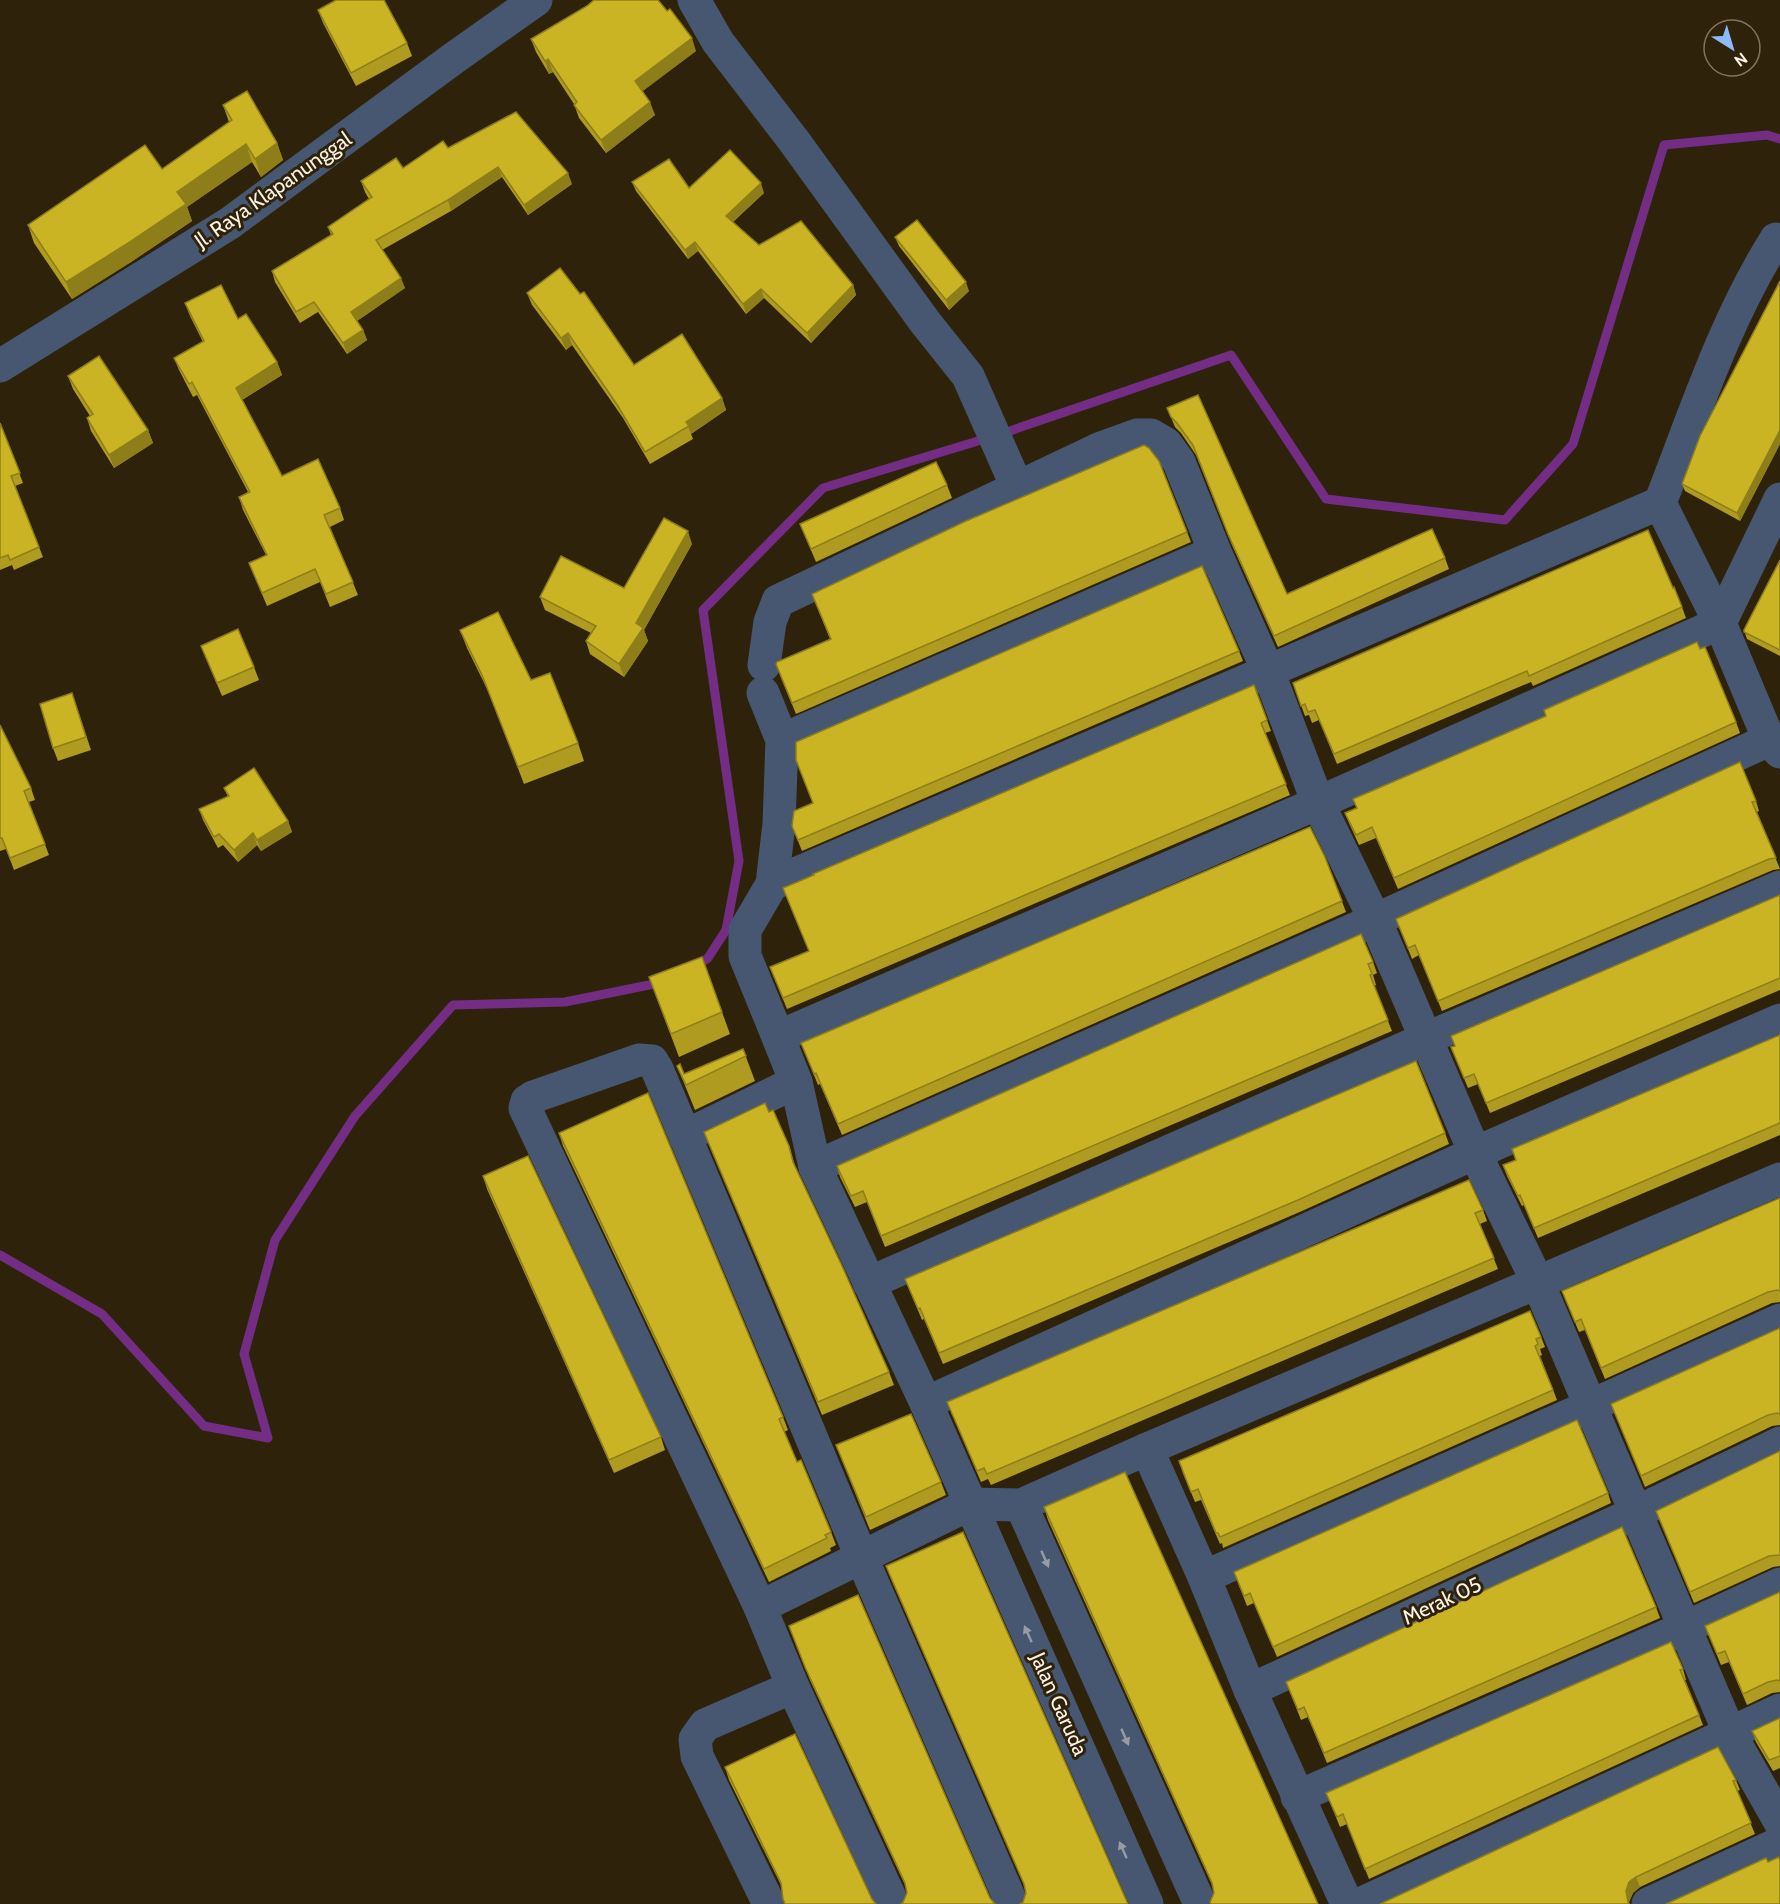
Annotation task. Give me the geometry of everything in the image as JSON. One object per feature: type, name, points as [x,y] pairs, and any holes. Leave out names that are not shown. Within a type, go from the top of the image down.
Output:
[{"type":"street","name":"Jl. Raya Klapanunggal","points":[[0,366],[230,223],[536,0]]},
{"type":"street","points":[[694,0],[718,42],[794,141],[925,322],[968,376],[1011,474]]},
{"type":"street","points":[[1776,239],[1734,316],[1660,503],[1268,671],[772,884],[779,824],[782,740],[763,679],[770,622],[778,601],[1011,474],[1137,435],[1151,435],[1166,444],[1179,462],[1215,552],[1268,671],[1318,803],[1375,920],[1474,1153],[1538,1283],[1730,1734],[1780,1822]]},
{"type":"street","points":[[778,1037],[1318,803],[1720,623],[1780,499]]},
{"type":"street","points":[[815,1167],[1774,746],[1720,623],[1660,503]]},
{"type":"street","points":[[782,740],[1215,552]]},
{"type":"street","name":"Jalan Garuda","points":[[772,884],[745,930],[745,957],[796,1082],[815,1167],[926,1403],[1147,1904]]},
{"type":"street","points":[[869,1282],[1780,887]]},
{"type":"street","points":[[926,1403],[1474,1153],[1780,1020]]},
{"type":"street","points":[[892,1904],[793,1687],[760,1606],[525,1108],[527,1101],[533,1097],[639,1060],[652,1061],[657,1069],[861,1556],[1012,1904]]},
{"type":"street","points":[[685,1136],[796,1082]]},
{"type":"street","points":[[760,1606],[970,1504],[1021,1506],[1147,1449],[1780,1179]]},
{"type":"street","points":[[1204,1577],[1780,1320]]},
{"type":"street","name":"Merak 05","points":[[1250,1690],[1635,1513],[1780,1443]]},
{"type":"street","points":[[1147,1449],[1297,1797],[1347,1904]]},
{"type":"street","points":[[1021,1506],[1200,1904]]},
{"type":"street","points":[[1297,1797],[1684,1629],[1780,1584]]},
{"type":"street","points":[[769,1904],[697,1756],[695,1739],[705,1725],[793,1687]]},
{"type":"street","points":[[1360,1904],[1780,1710]]},
{"type":"street","points":[[1648,1904],[1780,1843]]},
{"type":"building","points":[[336,0],[384,0],[407,43],[351,73],[318,10]]},
{"type":"building","points":[[594,0],[658,0],[667,11],[670,9],[692,38],[635,81],[650,102],[601,140],[574,105],[577,102],[548,59],[545,61],[531,39]]},
{"type":"building","points":[[247,91],[277,143],[255,159],[246,144],[177,192],[186,204],[66,282],[28,225],[145,145],[162,169],[232,120],[223,105]]},
{"type":"building","points":[[516,112],[568,173],[524,205],[498,167],[448,200],[376,240],[401,278],[351,312],[363,330],[343,343],[314,302],[296,312],[272,271],[333,234],[328,227],[372,197],[361,181],[396,158],[403,168],[443,141],[448,148]]},
{"type":"building","points":[[730,150],[761,183],[726,216],[759,245],[801,221],[853,285],[807,333],[761,289],[743,304],[695,242],[685,250],[632,182],[669,159],[689,188]]},
{"type":"building","points":[[917,220],[966,282],[946,300],[895,237]]},
{"type":"building","points":[[560,268],[580,294],[584,292],[634,365],[682,334],[722,398],[686,422],[689,426],[645,452],[618,406],[568,333],[561,338],[527,293]]},
{"type":"building","points":[[1780,281],[1780,430],[1737,513],[1682,484],[1700,436]]},
{"type":"building","points":[[221,285],[238,319],[246,314],[277,362],[236,388],[282,476],[318,459],[340,508],[324,515],[353,582],[326,594],[315,569],[262,593],[249,563],[267,555],[239,497],[250,492],[192,382],[189,384],[174,358],[204,341],[185,303]]},
{"type":"building","points":[[99,356],[148,430],[109,455],[87,418],[93,414],[68,376]]},
{"type":"building","points":[[1198,395],[1287,594],[1432,529],[1445,558],[1274,636],[1228,534],[1193,445],[1171,417],[1167,408]]},
{"type":"building","points":[[0,423],[20,473],[11,476],[39,547],[10,560],[8,555],[0,558]]},
{"type":"building","points":[[1144,445],[1159,461],[1187,532],[792,703],[777,662],[831,639],[812,594],[966,521]]},
{"type":"building","points":[[936,462],[947,485],[811,549],[800,524]]},
{"type":"building","points":[[664,518],[688,531],[636,623],[643,628],[619,664],[586,641],[596,626],[540,597],[561,556],[624,588]]},
{"type":"building","points":[[1648,530],[1682,607],[1529,676],[1527,671],[1334,754],[1315,710],[1308,712],[1305,704],[1301,706],[1293,683]]},
{"type":"building","points":[[1780,560],[1780,650],[1744,630]]},
{"type":"building","points":[[1202,566],[1239,651],[798,840],[792,826],[794,811],[813,803],[796,760],[796,742]]},
{"type":"building","points":[[498,612],[531,680],[550,673],[578,743],[518,767],[482,675],[460,630]]},
{"type":"building","points":[[238,629],[254,667],[217,683],[201,646]]},
{"type":"building","points":[[1697,642],[1700,649],[1705,647],[1736,722],[1394,878],[1372,827],[1356,835],[1345,813],[1357,808],[1353,799],[1546,716],[1544,710]]},
{"type":"building","points":[[1254,685],[1267,720],[1261,723],[1286,784],[783,998],[770,967],[809,951],[783,888]]},
{"type":"building","points":[[72,693],[86,737],[53,748],[40,704]]},
{"type":"building","points":[[0,725],[31,788],[24,791],[45,844],[10,858],[0,838]]},
{"type":"building","points":[[1740,762],[1756,801],[1752,802],[1776,858],[1769,859],[1438,1001],[1415,945],[1408,948],[1396,919]]},
{"type":"building","points":[[254,768],[288,821],[257,840],[253,833],[234,850],[219,834],[214,837],[199,809],[229,796],[224,788]]},
{"type":"building","points":[[1310,827],[1325,857],[1342,901],[838,1124],[801,1043]]},
{"type":"building","points":[[1780,895],[1780,978],[1486,1103],[1474,1074],[1464,1078],[1451,1047],[1455,1046],[1451,1036]]},
{"type":"building","points":[[1361,934],[1373,962],[1368,964],[1372,974],[1370,975],[1388,1020],[881,1236],[863,1191],[851,1196],[837,1166]]},
{"type":"building","points":[[702,957],[722,1012],[671,1034],[649,977]]},
{"type":"building","points":[[1780,1035],[1780,1123],[1534,1228],[1520,1195],[1518,1196],[1503,1165],[1516,1160],[1512,1149]]},
{"type":"building","points":[[743,1049],[746,1056],[686,1085],[677,1066],[680,1064],[684,1074]]},
{"type":"building","points":[[1416,1061],[1445,1133],[1298,1200],[939,1353],[905,1279]]},
{"type":"building","points":[[648,1093],[783,1417],[779,1419],[797,1462],[801,1460],[831,1532],[825,1535],[827,1538],[764,1569],[559,1133]]},
{"type":"building","points":[[765,1103],[769,1112],[773,1110],[789,1146],[793,1162],[889,1372],[818,1402],[704,1132]]},
{"type":"building","points":[[528,1156],[661,1437],[609,1460],[483,1176]]},
{"type":"building","points":[[1469,1180],[1483,1210],[1475,1213],[1494,1258],[987,1474],[984,1468],[977,1471],[947,1402]]},
{"type":"building","points":[[1780,1198],[1780,1291],[1768,1292],[1601,1368],[1581,1319],[1575,1322],[1562,1291]]},
{"type":"building","points":[[1530,1311],[1541,1337],[1536,1339],[1538,1344],[1535,1346],[1553,1390],[1220,1537],[1216,1533],[1198,1489],[1191,1492],[1179,1461]]},
{"type":"building","points":[[1780,1328],[1780,1414],[1768,1415],[1641,1476],[1611,1404]]},
{"type":"building","points":[[911,1414],[941,1482],[866,1517],[836,1445]]},
{"type":"building","points":[[1577,1420],[1608,1493],[1273,1647],[1250,1593],[1244,1596],[1234,1572]]},
{"type":"building","points":[[1780,1451],[1780,1555],[1769,1556],[1690,1592],[1656,1511]]},
{"type":"building","points":[[1125,1472],[1318,1904],[1211,1904],[1210,1902],[1214,1893],[1212,1883],[1044,1507]]},
{"type":"building","points":[[1622,1527],[1656,1607],[1324,1753],[1304,1707],[1298,1710],[1286,1682]]},
{"type":"building","points":[[963,1532],[1128,1904],[1020,1904],[1026,1893],[1024,1884],[886,1566]]},
{"type":"building","points":[[1780,1592],[1780,1681],[1768,1682],[1743,1694],[1725,1651],[1717,1654],[1705,1626]]},
{"type":"building","points":[[858,1595],[990,1898],[995,1904],[901,1904],[907,1893],[905,1883],[805,1667],[789,1626]]},
{"type":"building","points":[[1671,1642],[1699,1715],[1365,1869],[1343,1814],[1337,1817],[1326,1793]]},
{"type":"building","points":[[1780,1718],[1780,1756],[1769,1760],[1752,1731]]},
{"type":"building","points":[[795,1734],[876,1904],[785,1904],[781,1883],[725,1767]]},
{"type":"building","points":[[1718,1747],[1736,1780],[1733,1781],[1751,1823],[1636,1877],[1629,1882],[1626,1891],[1629,1904],[1380,1904]]},
{"type":"building","points":[[1779,1857],[1780,1904],[1666,1904],[1766,1858],[1768,1862]]},
{"type":"waterway","points":[[695,967],[708,958],[726,930],[739,861],[703,610],[823,488],[1001,434],[1231,355],[1326,499],[1505,520],[1573,444],[1664,145],[1767,135],[1780,139]]},
{"type":"waterway","points":[[0,1255],[102,1314],[204,1426],[268,1438],[244,1354],[275,1240],[355,1116],[453,1005],[565,1002],[664,982]]}]
